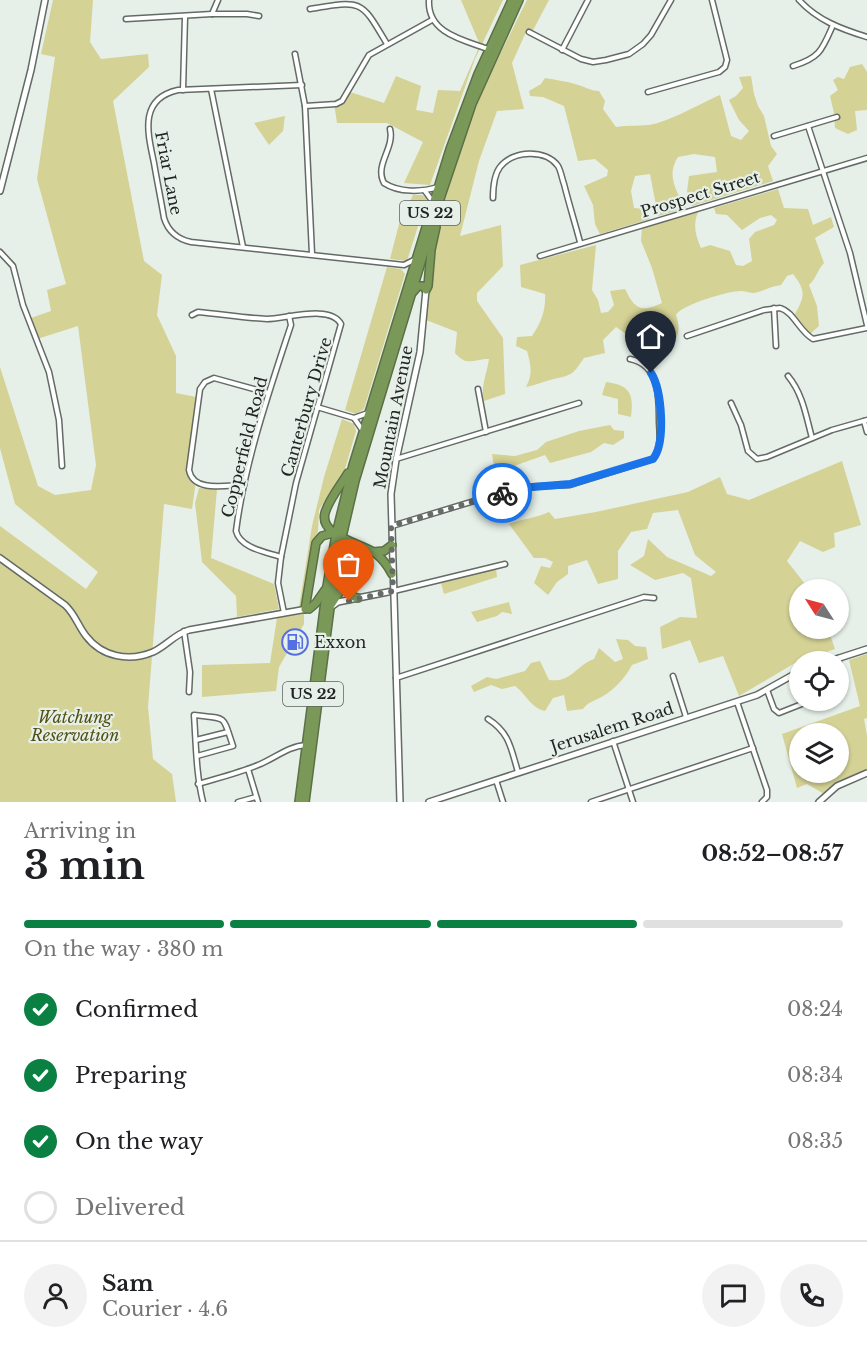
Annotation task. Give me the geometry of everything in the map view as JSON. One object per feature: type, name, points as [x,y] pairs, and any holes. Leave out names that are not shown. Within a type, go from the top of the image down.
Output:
[{"type":"highway","name":"US 22","points":[[305,802],[330,608],[337,534],[353,465],[438,187],[464,111],[512,0]]},
{"type":"highway","name":"US 22","points":[[337,534],[441,196],[472,104],[519,0]]},
{"type":"highway","points":[[426,290],[441,196]]},
{"type":"highway","points":[[411,297],[420,285],[426,290]]},
{"type":"highway","points":[[353,465],[325,511],[325,522],[337,534],[373,552],[387,564],[392,574]]},
{"type":"highway","points":[[307,609],[316,543],[322,537],[337,534]]},
{"type":"highway","points":[[373,552],[384,551],[392,545]]},
{"type":"highway","points":[[330,608],[354,568],[352,560],[345,553],[336,554]]},
{"type":"highway","name":"US 22","points":[[299,802],[327,586],[336,554]]},
{"type":"highway","points":[[350,578],[349,591],[358,598]]},
{"type":"highway","points":[[307,609],[318,601],[327,586]]},
{"type":"highway","points":[[307,609],[317,612],[322,623]]},
{"type":"street","points":[[0,188],[31,70],[45,0]]},
{"type":"street","points":[[212,14],[218,0]]},
{"type":"street","points":[[429,0],[429,13],[432,20],[446,33],[489,50]]},
{"type":"street","points":[[562,50],[588,0]]},
{"type":"street","points":[[529,32],[581,59],[593,62],[629,54],[647,39],[670,0]]},
{"type":"street","points":[[648,92],[719,72],[725,67],[727,60],[712,0]]},
{"type":"street","points":[[799,0],[812,12],[833,25],[867,37]]},
{"type":"street","points":[[310,9],[344,1],[360,3],[370,13],[387,44]]},
{"type":"street","points":[[126,19],[212,14],[259,16]]},
{"type":"street","points":[[183,90],[184,17]]},
{"type":"street","points":[[305,106],[339,102],[347,94],[369,55],[432,20]]},
{"type":"street","points":[[794,66],[812,61],[826,42],[833,25]]},
{"type":"street","points":[[295,54],[305,106],[312,254]]},
{"type":"street","name":"Friar Lane","points":[[243,247],[190,242],[179,238],[166,224],[147,128],[150,113],[158,100],[170,92],[302,85]]},
{"type":"street","points":[[211,89],[243,247],[404,265],[416,260]]},
{"type":"street","points":[[775,135],[837,117]]},
{"type":"street","points":[[687,336],[774,308],[783,308],[807,336],[813,339],[867,326],[850,254],[808,126]]},
{"type":"street","points":[[390,129],[392,138],[381,169],[382,180],[393,188],[425,191],[438,187]]},
{"type":"street","points":[[493,198],[496,176],[506,161],[526,153],[545,157],[559,167],[580,243]]},
{"type":"street","name":"Prospect Street","points":[[540,256],[867,158]]},
{"type":"street","points":[[425,191],[434,202]]},
{"type":"street","points":[[0,252],[13,266],[22,305],[49,372],[59,420],[62,466]]},
{"type":"street","points":[[404,265],[411,275]]},
{"type":"street","name":"Mountain Avenue","points":[[400,802],[392,574],[392,484],[420,352],[426,290]]},
{"type":"street","points":[[774,308],[776,346]]},
{"type":"street","name":"Canterbury Drive","points":[[192,315],[198,312],[269,319],[307,314],[330,315],[338,318],[342,324],[296,483],[281,557],[278,583],[284,613]]},
{"type":"street","name":"Copperfield Road","points":[[281,557],[246,544],[238,538],[236,528],[244,486],[269,393],[291,325],[289,316]]},
{"type":"street","points":[[391,526],[520,488],[570,484],[648,462],[656,455],[660,441],[659,395],[651,373],[645,366],[630,359]]},
{"type":"street","points":[[788,376],[802,397],[812,438]]},
{"type":"street","points":[[244,486],[203,485],[194,482],[190,476],[200,389],[204,382],[214,378],[269,393]]},
{"type":"street","points":[[478,389],[486,432]]},
{"type":"street","points":[[396,459],[579,403]]},
{"type":"street","points":[[731,403],[739,419],[748,451],[757,459],[832,430],[866,421],[867,432]]},
{"type":"street","points":[[317,407],[354,418],[369,412]]},
{"type":"street","points":[[354,418],[363,431]]},
{"type":"street","points":[[0,558],[65,605],[87,638],[99,649],[109,654],[125,657],[146,654],[163,647],[184,631],[307,609]]},
{"type":"street","points":[[330,608],[338,602],[504,564]]},
{"type":"street","points":[[396,678],[644,597],[654,598]]},
{"type":"street","points":[[184,631],[190,672],[189,692]]},
{"type":"street","points":[[849,655],[867,649]]},
{"type":"street","points":[[673,676],[686,717]]},
{"type":"street","name":"Jerusalem Road","points":[[429,802],[757,695],[789,676]]},
{"type":"street","points":[[767,689],[774,709],[779,712],[789,708]]},
{"type":"street","points":[[737,701],[767,794],[762,802]]},
{"type":"street","points":[[197,756],[233,746],[226,722],[221,718],[194,715],[198,784],[203,802]]},
{"type":"street","points":[[488,719],[501,728],[508,737],[518,772]]},
{"type":"street","points":[[196,740],[228,732]]},
{"type":"street","points":[[613,741],[633,802]]},
{"type":"street","points":[[198,784],[248,769],[289,749],[306,745]]},
{"type":"street","points":[[591,802],[753,748]]},
{"type":"street","points":[[238,802],[257,800],[248,769]]},
{"type":"street","points":[[819,801],[837,786],[867,773]]},
{"type":"street","points":[[496,780],[503,802]]},
{"type":"green space","name":"Watchung Reservation","points":[[53,0],[93,0],[90,42],[101,59],[148,54],[149,67],[113,101],[144,261],[162,275],[157,315],[176,356],[176,393],[201,398],[190,471],[196,481],[192,509],[164,504],[148,707],[153,759],[172,774],[176,802],[0,802],[0,526],[86,589],[98,572],[15,504],[0,448],[0,367],[38,486],[55,495],[91,490],[96,465],[78,326],[37,339],[28,319],[51,311],[47,290],[66,284],[37,179],[55,57],[41,54]]},
{"type":"green space","points":[[461,0],[503,0],[475,59],[430,185],[404,183],[423,142],[387,123],[337,123],[334,103],[343,99],[350,92],[384,103],[396,76],[421,86],[416,110],[433,113],[438,90],[460,91],[480,45]]},
{"type":"green space","points":[[527,0],[549,0],[531,34],[526,32],[512,63],[524,109],[497,111],[479,161],[460,236],[501,225],[503,266],[477,293],[477,301],[503,338],[505,394],[484,401],[483,386],[489,359],[463,360],[455,353],[457,332],[426,320],[438,232],[457,157],[484,88]]},
{"type":"green space","points":[[862,64],[867,72],[867,110],[855,111],[857,130],[848,134],[835,128],[830,96],[838,90],[833,80],[838,77],[844,79],[850,67]]},
{"type":"green space","points":[[751,76],[754,94],[764,116],[771,146],[777,154],[768,166],[773,181],[692,206],[687,191],[689,176],[717,172],[715,157],[694,154],[678,157],[674,164],[673,177],[676,189],[686,208],[658,216],[650,174],[635,176],[631,191],[634,208],[646,209],[650,219],[600,234],[595,224],[593,205],[584,186],[607,176],[608,170],[595,159],[578,161],[564,106],[543,97],[530,96],[529,91],[541,84],[545,78],[599,91],[605,101],[603,109],[616,127],[657,123],[720,95],[731,136],[741,140],[749,131],[739,120],[729,100],[743,88],[739,77]]},
{"type":"green space","points":[[285,116],[283,131],[269,145],[254,123]]},
{"type":"green space","points":[[778,189],[784,208],[808,209],[813,225],[831,217],[834,227],[815,238],[824,263],[809,285],[817,306],[819,326],[810,334],[795,314],[803,294],[793,274],[787,276],[781,285],[754,293],[741,291],[726,293],[686,307],[676,315],[679,326],[678,335],[667,353],[661,343],[654,340],[647,321],[642,321],[629,336],[616,327],[603,340],[605,353],[584,358],[575,371],[569,375],[526,387],[531,369],[530,361],[527,351],[516,346],[517,337],[532,336],[544,311],[545,294],[521,287],[520,265],[596,245],[592,290],[598,300],[601,313],[608,312],[614,305],[610,291],[625,289],[635,305],[643,308],[655,306],[662,303],[641,241],[642,228],[700,208],[695,228],[701,248],[710,245],[730,251],[736,265],[743,266],[752,261],[749,239],[755,232],[774,225],[777,220],[771,215],[760,218],[742,230],[727,215],[716,214],[714,208]]},
{"type":"green space","points":[[413,195],[422,195],[427,198],[407,261],[390,259],[399,224]]},
{"type":"green space","points":[[387,267],[401,269],[405,274],[364,409],[356,414],[345,410]]},
{"type":"green space","points":[[606,382],[614,383],[629,392],[632,402],[631,417],[618,414],[618,399],[602,395]]},
{"type":"green space","points":[[342,419],[354,424],[356,431],[345,469],[319,510],[318,531],[313,543],[303,604],[299,607],[312,526]]},
{"type":"green space","points":[[610,425],[614,430],[624,431],[624,438],[613,445],[604,443],[591,452],[550,463],[545,455],[511,467],[494,467],[492,454],[515,456],[537,450],[546,442],[579,431]]},
{"type":"green space","points":[[842,461],[861,525],[834,533],[835,547],[823,552],[800,541],[787,561],[801,579],[789,579],[789,639],[832,639],[835,649],[789,651],[789,667],[739,696],[723,656],[699,663],[690,640],[662,649],[660,627],[680,617],[697,618],[691,578],[683,573],[655,580],[630,565],[644,556],[648,539],[667,557],[711,576],[716,572],[695,555],[678,510],[653,513],[647,529],[631,532],[618,551],[618,579],[598,584],[587,560],[568,566],[568,574],[557,582],[548,595],[534,583],[541,566],[550,568],[553,562],[545,558],[534,558],[509,524],[549,512],[555,519],[688,492],[720,477],[727,494],[749,500]]},
{"type":"green space","points":[[199,488],[217,489],[211,558],[274,584],[279,609],[237,617],[236,596],[202,562],[195,503]]},
{"type":"green space","points":[[496,568],[497,577],[444,594],[441,583]]},
{"type":"green space","points":[[509,602],[512,614],[502,612],[497,616],[477,622],[471,612]]},
{"type":"green space","points":[[304,613],[304,624],[279,667],[276,691],[202,697],[202,665],[270,663],[277,618]]},
{"type":"green space","points":[[616,639],[628,640],[635,646],[646,647],[648,659],[632,665],[615,687],[583,709],[567,711],[564,695],[553,698],[545,711],[532,704],[515,686],[502,689],[491,685],[474,692],[471,686],[487,677],[496,679],[525,671],[531,663],[540,661],[549,680],[563,679],[594,659],[599,648],[615,662],[623,659]]},
{"type":"green space","points":[[867,654],[867,718],[864,719],[867,736],[867,773],[849,781],[849,723],[813,723],[860,706],[849,660]]},
{"type":"green space","points":[[789,731],[789,759],[782,734]]},
{"type":"green space","points":[[796,783],[846,783],[826,795],[807,784],[797,788]]},
{"type":"way so far","points":[[349,601],[393,591],[391,526],[502,493]]},
{"type":"place","name":"Exxon","points":[[295,642]]},
{"type":"route","points":[[502,493],[520,488],[570,484],[653,459],[659,447],[659,395],[651,373]]}]
